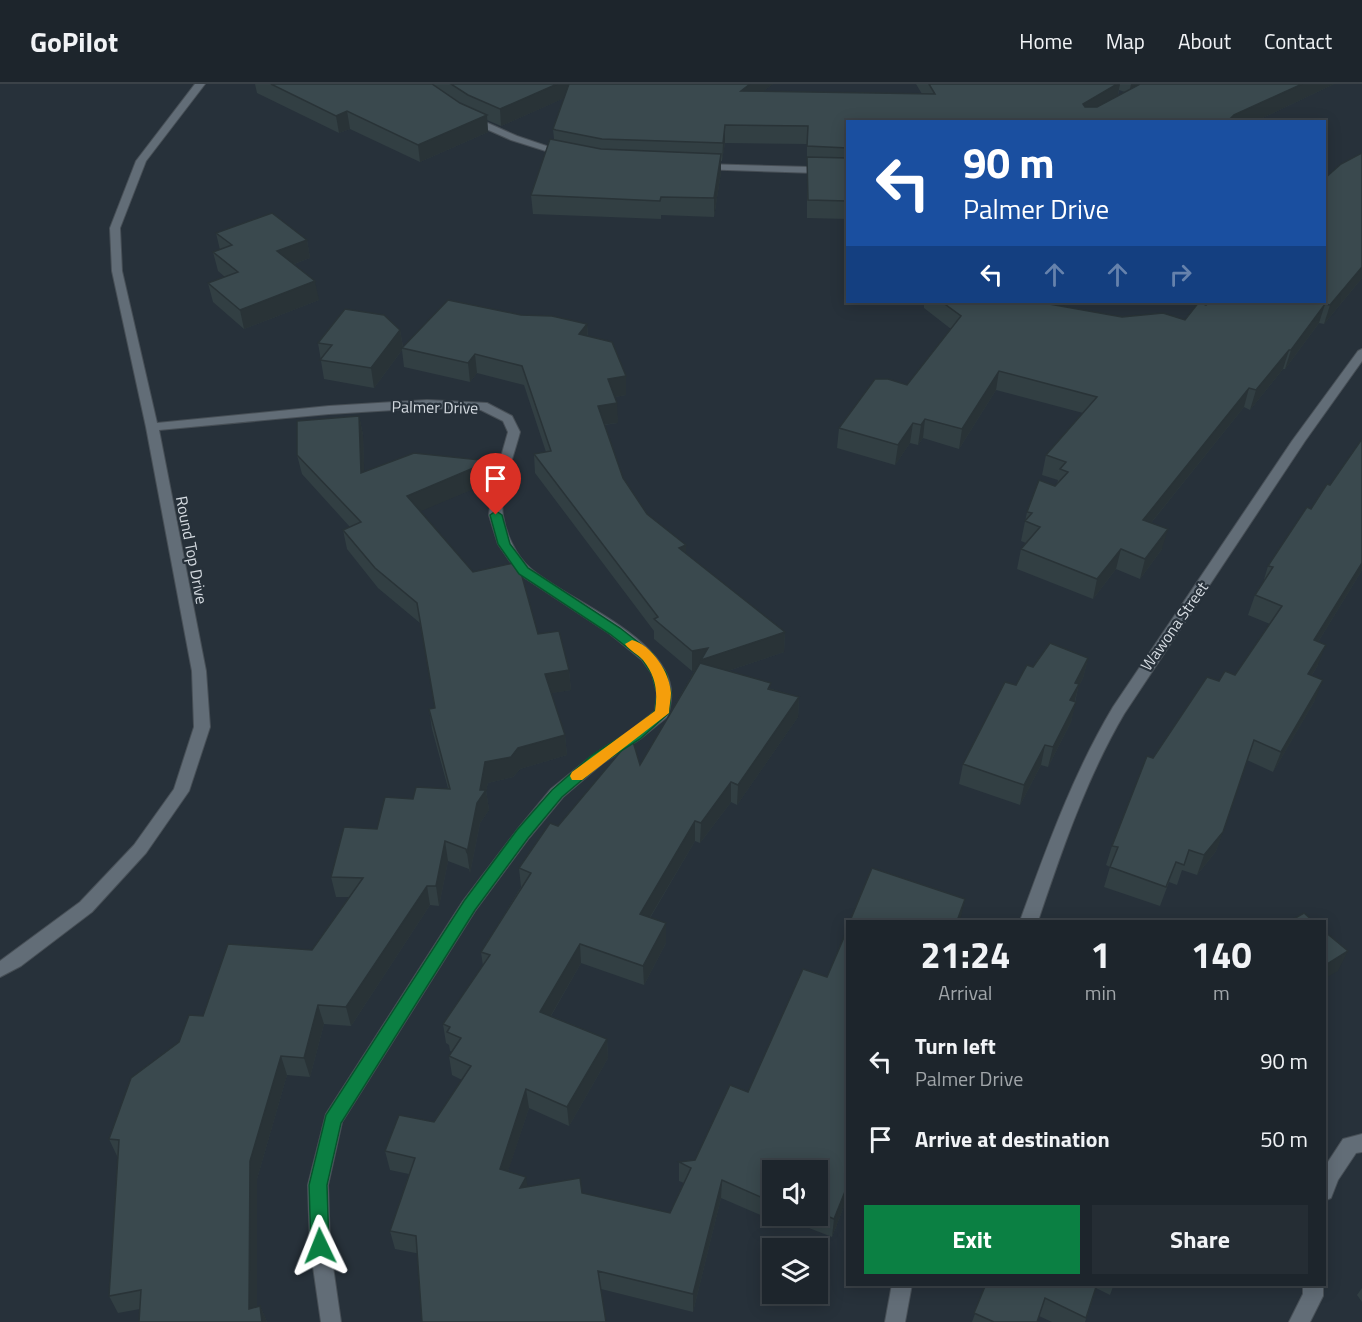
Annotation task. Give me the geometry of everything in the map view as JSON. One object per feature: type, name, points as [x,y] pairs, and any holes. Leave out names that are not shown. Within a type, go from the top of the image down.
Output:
[{"type":"street","name":"Round Top Drive","points":[[0,970],[86,907],[141,849],[181,791],[202,727],[199,671],[152,427],[117,271],[115,228],[141,161],[200,84]]},
{"type":"street","points":[[456,110],[514,138],[573,156]]},
{"type":"street","points":[[695,167],[846,171]]},
{"type":"street","name":"Wawona Street","points":[[1029,920],[1064,826],[1095,753],[1136,681],[1198,593],[1320,407],[1362,353]]},
{"type":"street","name":"Palmer Drive","points":[[152,427],[329,410],[427,404],[483,406],[508,419],[514,432],[499,485],[496,515],[504,544],[524,571],[615,631],[647,656],[659,673],[664,693],[662,713],[635,735],[597,759],[557,793],[523,834],[469,906],[333,1120],[318,1185],[320,1246],[332,1322]]},
{"type":"street","points":[[1326,1185],[1329,1176],[1350,1145],[1362,1143]]},
{"type":"street","points":[[895,1322],[902,1286]]},
{"type":"street","points":[[1299,1322],[1313,1296],[1313,1286]]},
{"type":"building","points":[[271,84],[432,84],[460,103],[487,115],[418,145],[347,111],[336,116]]},
{"type":"building","points":[[451,84],[557,84],[500,109],[468,95]]},
{"type":"building","points":[[569,84],[750,84],[741,91],[935,94],[929,84],[1117,84],[1083,104],[1085,107],[1097,107],[1140,84],[1302,84],[1234,115],[1229,120],[846,120],[846,148],[807,146],[808,126],[725,125],[723,143],[602,139],[553,129]]},
{"type":"building","points":[[550,139],[601,149],[721,154],[714,198],[661,197],[660,201],[531,195]]},
{"type":"building","points":[[1362,153],[1362,267],[1330,305],[1325,304],[1291,350],[1256,390],[1249,388],[1143,520],[1168,529],[1145,559],[1121,549],[1097,579],[1021,549],[1040,527],[1025,521],[1032,513],[1027,512],[1039,480],[1055,486],[1068,472],[1060,469],[1066,462],[1046,455],[1097,397],[999,371],[962,429],[925,419],[921,425],[913,423],[898,445],[839,428],[875,379],[888,379],[907,385],[961,316],[943,303],[1044,303],[1122,317],[1163,313],[1185,320],[1198,303],[1206,305],[1208,303],[1326,303],[1326,177],[1341,164]]},
{"type":"building","points":[[807,157],[846,158],[846,201],[808,200]]},
{"type":"building","points":[[272,213],[307,240],[277,251],[315,281],[240,310],[208,283],[238,272],[213,252],[232,245],[216,233]]},
{"type":"building","points":[[448,300],[521,315],[552,316],[587,324],[579,334],[612,342],[626,376],[608,379],[617,403],[598,406],[623,478],[647,514],[686,545],[679,548],[785,632],[701,660],[708,648],[692,651],[654,619],[658,617],[534,454],[551,451],[522,366],[475,354],[468,363],[402,348]]},
{"type":"building","points":[[345,309],[384,315],[400,330],[371,368],[320,360],[332,345],[318,343]]},
{"type":"building","points":[[359,416],[361,473],[414,453],[490,461],[407,496],[473,572],[518,562],[538,634],[559,631],[569,670],[545,674],[565,735],[518,748],[511,757],[485,762],[480,790],[486,790],[477,803],[467,853],[466,849],[445,841],[436,886],[427,886],[346,1007],[318,1005],[304,1058],[281,1056],[250,1161],[249,1309],[260,1306],[262,1322],[139,1322],[141,1290],[109,1296],[119,1140],[109,1139],[131,1078],[179,1042],[189,1015],[203,1016],[228,944],[312,950],[363,878],[331,877],[344,827],[377,829],[385,797],[413,799],[416,787],[450,789],[429,709],[435,708],[417,603],[375,568],[343,530],[361,522],[297,455],[297,421]]},
{"type":"building","points":[[1362,439],[1362,563],[1314,640],[1326,645],[1308,674],[1323,680],[1281,752],[1254,740],[1223,832],[1204,855],[1189,850],[1184,865],[1176,862],[1166,887],[1110,867],[1118,847],[1112,846],[1147,756],[1153,758],[1207,677],[1219,681],[1225,671],[1235,675],[1282,606],[1255,595],[1273,567],[1268,566],[1307,507],[1311,509]]},
{"type":"building","points":[[1050,643],[1088,658],[1075,683],[1079,684],[1070,700],[1076,702],[1053,747],[1045,745],[1024,785],[963,764],[1005,682],[1016,685],[1027,665],[1033,667]]},
{"type":"building","points":[[700,663],[771,683],[768,689],[799,697],[738,785],[731,782],[701,823],[695,821],[640,914],[666,923],[643,966],[580,944],[540,1012],[607,1039],[567,1107],[526,1089],[500,1169],[526,1177],[520,1188],[580,1178],[582,1193],[670,1213],[691,1168],[679,1162],[695,1160],[730,1085],[748,1092],[803,969],[827,977],[846,933],[846,1189],[834,1219],[828,1216],[828,1160],[762,1160],[762,1198],[722,1180],[693,1294],[598,1271],[606,1322],[422,1322],[416,1236],[390,1231],[415,1158],[385,1151],[399,1115],[434,1122],[471,1066],[449,1056],[461,1038],[447,1032],[450,1027],[443,1024],[490,955],[481,952],[531,873],[519,868],[550,823],[558,826],[632,738],[640,765]]},
{"type":"building","points":[[872,868],[965,899],[957,920],[850,920]]},
{"type":"building","points":[[1304,913],[1312,920],[1292,920]]},
{"type":"building","points":[[1326,933],[1348,951],[1326,965]]},
{"type":"building","points":[[985,1286],[1096,1286],[1086,1318],[1045,1298],[1037,1322],[994,1322],[974,1313]]},
{"type":"slow traffic","points":[[577,776],[662,713],[664,693],[659,673],[647,656],[632,644]]},
{"type":"route","points":[[320,1246],[318,1185],[333,1120],[469,906],[557,793],[597,759],[635,735],[662,713],[664,693],[659,673],[647,656],[615,631],[524,571],[504,544],[496,515]]}]
